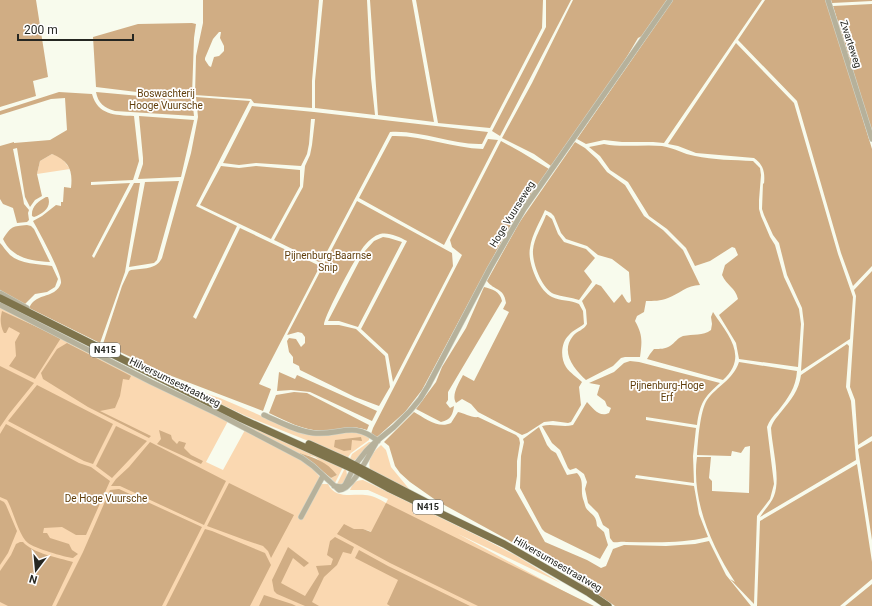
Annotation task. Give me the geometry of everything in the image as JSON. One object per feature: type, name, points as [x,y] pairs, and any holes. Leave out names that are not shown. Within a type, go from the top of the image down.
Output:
[{"type":"main road","name":"Hilversumsestraatweg","points":[[0,298],[209,402],[323,450],[357,469],[417,496],[497,540],[589,593],[608,606]]},
{"type":"street","name":"Hoge Vuurseweg","points":[[357,469],[378,441],[420,400],[490,268],[524,209],[670,0]]},
{"type":"street","name":"Zwarteweg","points":[[828,0],[872,138]]},
{"type":"street","points":[[0,293],[27,308]]},
{"type":"street","name":"Hilversumsestraatweg","points":[[0,305],[273,442],[302,458],[334,486],[342,487],[357,469]]},
{"type":"street","points":[[264,415],[296,429],[312,433],[325,434],[355,429],[370,435],[378,441]]},
{"type":"street","points":[[301,517],[323,476]]},
{"type":"green space","points":[[0,0],[36,0],[48,77],[33,81],[36,96],[0,107]]},
{"type":"green space","points":[[203,0],[319,0],[312,81],[312,108],[254,103],[251,99],[195,95],[196,56],[203,23]],"holes":[[[219,32],[221,32],[220,38],[224,46],[224,51],[219,56],[214,57],[211,67],[205,58],[213,39]]]},
{"type":"green space","points":[[323,0],[367,0],[371,78],[375,115],[315,108],[315,81]]},
{"type":"green space","points":[[370,0],[412,0],[434,122],[378,115]]},
{"type":"green space","points":[[416,0],[543,0],[542,28],[490,128],[438,123]]},
{"type":"green space","points":[[546,0],[571,0],[500,136],[492,131],[546,27]]},
{"type":"green space","points":[[573,0],[667,0],[642,36],[638,38],[622,65],[551,166],[534,154],[502,138],[532,83]]},
{"type":"green space","points":[[673,0],[762,0],[664,143],[604,140],[586,144],[577,139]]},
{"type":"green space","points":[[765,0],[827,0],[872,149],[872,266],[853,286],[841,253],[797,101],[738,40]]},
{"type":"green space","points":[[831,0],[872,0],[872,1],[832,3]]},
{"type":"green space","points":[[872,4],[872,132],[833,6]]},
{"type":"green space","points":[[138,24],[196,24],[194,38],[192,95],[161,95],[96,87],[93,37]]},
{"type":"green space","points":[[736,43],[794,103],[838,254],[853,297],[850,339],[801,371],[804,324],[802,308],[787,275],[779,243],[773,235],[762,209],[764,176],[762,166],[754,158],[696,153],[668,144]]},
{"type":"green space","points":[[59,92],[92,94],[98,106],[103,110],[114,114],[134,116],[139,161],[133,180],[91,182],[91,185],[130,183],[92,256],[94,258],[134,183],[140,183],[125,272],[100,343],[29,308],[37,299],[55,291],[61,283],[54,262],[33,221],[56,205],[61,206],[61,202],[63,202],[64,187],[71,188],[69,167],[66,163],[52,154],[40,161],[37,174],[42,196],[35,200],[30,207],[25,197],[17,148],[13,149],[24,204],[29,210],[29,220],[27,222],[17,223],[13,208],[3,204],[0,199],[0,146],[14,142],[50,140],[67,130],[65,98],[51,99],[0,115],[0,111]]},
{"type":"green space","name":"Boswachterij Hooge Vuursche","points":[[96,92],[173,99],[192,98],[194,116],[115,111],[102,104],[98,99]]},
{"type":"green space","points":[[196,97],[250,101],[196,206],[237,226],[193,317],[196,319],[240,228],[320,266],[259,384],[271,389],[263,411],[169,375],[103,344],[122,286],[129,271],[153,267],[162,258],[191,153],[198,117]]},
{"type":"green space","points":[[252,106],[488,132],[482,144],[470,144],[413,133],[390,132],[321,263],[274,240],[303,187],[305,166],[310,155],[315,119],[311,119],[307,154],[301,166],[256,163],[239,165],[223,163]]},
{"type":"green space","points":[[139,116],[194,120],[181,177],[138,179],[143,164]]},
{"type":"green space","points":[[392,136],[415,137],[483,149],[488,139],[498,140],[444,245],[359,198]]},
{"type":"green space","points":[[501,141],[549,169],[515,218],[504,237],[422,390],[405,412],[376,438],[371,434],[373,428],[462,255],[452,247],[450,240]]},
{"type":"green space","points":[[575,142],[585,148],[597,159],[607,172],[625,185],[644,216],[663,230],[683,250],[700,285],[687,288],[665,299],[646,301],[644,312],[637,316],[635,321],[641,339],[640,357],[621,358],[613,366],[586,380],[577,371],[568,354],[569,342],[576,333],[587,324],[586,310],[582,301],[596,284],[601,286],[614,303],[622,294],[629,303],[631,301],[629,272],[612,259],[598,255],[587,246],[566,239],[561,233],[554,216],[545,210],[531,243],[530,261],[535,276],[547,294],[555,298],[579,304],[583,311],[584,324],[566,338],[562,350],[566,367],[582,382],[579,387],[581,405],[571,422],[544,422],[522,435],[478,412],[471,404],[462,399],[456,403],[454,396],[463,375],[474,381],[509,312],[503,309],[506,303],[503,294],[487,281],[519,223]]},
{"type":"green space","points":[[604,144],[618,146],[662,146],[702,157],[724,160],[753,161],[760,168],[759,209],[770,237],[775,245],[784,277],[799,309],[801,324],[798,367],[739,359],[736,343],[719,315],[738,299],[735,292],[722,275],[725,265],[738,255],[735,248],[732,247],[710,261],[695,266],[686,248],[667,229],[649,216],[628,182],[610,170],[600,156],[589,147]]},
{"type":"green space","points":[[52,154],[61,157],[70,169],[37,174],[40,161]]},
{"type":"green space","points":[[221,166],[239,168],[256,166],[300,170],[300,186],[271,239],[200,205]]},
{"type":"green space","points":[[179,181],[157,260],[154,263],[129,267],[145,182]]},
{"type":"green space","points":[[48,197],[49,204],[46,210],[37,216],[32,216],[34,207],[38,202]]},
{"type":"green space","name":"Pijnenburg-Baarnse Snip","points":[[357,201],[452,253],[453,266],[393,382],[388,354],[361,329],[407,241],[390,234],[380,234],[372,238],[361,250],[335,298],[324,325],[339,325],[356,329],[385,356],[390,387],[379,406],[355,397],[300,370],[299,366],[293,363],[293,357],[289,352],[287,341],[289,338],[296,339],[301,347],[305,343],[305,337],[302,333],[298,332],[287,335]]},
{"type":"green space","points":[[546,215],[552,219],[558,234],[564,242],[586,249],[595,258],[584,271],[592,282],[579,300],[554,294],[546,287],[536,268],[533,250],[536,237]]},
{"type":"green space","points":[[27,225],[34,229],[50,262],[36,261],[23,257],[11,250],[3,239],[11,229]]},
{"type":"green space","points":[[383,237],[402,242],[358,327],[339,321],[328,321],[364,252],[374,241]]},
{"type":"green space","points":[[0,243],[14,258],[30,263],[52,266],[58,279],[55,287],[47,292],[35,294],[23,306],[0,294]]},
{"type":"green space","points":[[872,271],[872,436],[858,445],[855,400],[850,387],[856,296],[854,290]]},
{"type":"green space","points":[[484,287],[498,293],[502,301],[448,392],[448,400],[446,403],[450,408],[454,406],[453,412],[449,418],[441,422],[416,409],[436,382],[442,367],[466,328]]},
{"type":"green space","name":"De Hoge Vuursche","points":[[0,307],[228,421],[206,462],[223,470],[245,430],[288,452],[307,464],[319,476],[321,484],[328,484],[335,492],[344,495],[370,496],[386,503],[388,499],[368,490],[350,490],[355,483],[363,480],[515,555],[561,583],[458,534],[591,606],[0,606]],"holes":[[[343,526],[357,530],[366,530],[371,532],[368,538]]]},
{"type":"green space","points":[[2,311],[61,338],[35,379],[9,366],[16,356],[15,342],[20,333],[9,327],[6,333],[4,333],[1,322]]},
{"type":"green space","points":[[713,312],[730,337],[735,354],[735,362],[731,371],[723,380],[647,359],[654,349],[668,347],[683,336],[701,334],[711,330],[711,317]]},
{"type":"green space","points":[[67,343],[131,376],[129,380],[123,379],[120,396],[115,408],[100,411],[151,436],[149,438],[88,407],[43,379],[41,373],[57,349]]},
{"type":"green space","points":[[847,344],[849,346],[846,387],[851,401],[856,460],[760,517],[773,499],[776,489],[777,481],[771,428],[773,423],[794,395],[801,375]]},
{"type":"green space","name":"Pijnenburg-Hoge Erf","points":[[630,361],[720,383],[710,392],[701,406],[697,425],[646,417],[646,420],[696,428],[693,456],[694,483],[636,475],[635,478],[694,486],[699,514],[708,537],[677,542],[613,542],[610,538],[609,529],[603,525],[598,513],[588,503],[585,489],[587,482],[584,474],[576,468],[570,470],[568,468],[560,450],[552,443],[542,426],[573,425],[587,402],[599,413],[609,413],[611,408],[607,406],[605,401],[597,395],[600,385],[589,383],[614,372],[624,363]]},
{"type":"green space","points":[[739,362],[797,371],[795,383],[791,392],[771,419],[767,427],[774,484],[770,499],[757,516],[754,604],[730,579],[735,582],[711,538],[700,506],[697,490],[697,457],[711,457],[709,478],[712,481],[712,491],[749,493],[750,446],[745,447],[741,453],[732,451],[731,456],[697,455],[700,426],[707,400],[733,374]]},
{"type":"green space","points":[[0,366],[34,383],[0,427]]},
{"type":"green space","points":[[279,372],[295,379],[297,375],[377,411],[372,421],[310,392],[291,390],[277,391]]},
{"type":"green space","points":[[37,385],[113,424],[93,464],[84,461],[8,421]]},
{"type":"green space","points":[[183,386],[220,398],[303,434],[324,435],[356,432],[369,437],[369,440],[351,453],[346,460],[321,446],[246,416]]},
{"type":"green space","points":[[294,392],[307,393],[369,425],[367,430],[352,428],[326,431],[311,430],[269,413],[276,395]]},
{"type":"green space","points":[[196,399],[343,467],[335,483],[331,478],[337,475],[315,457],[296,453],[198,402]]},
{"type":"green space","points":[[414,412],[436,424],[441,425],[451,423],[458,412],[473,417],[478,417],[516,435],[519,438],[520,443],[515,489],[545,542],[587,560],[601,568],[606,566],[613,549],[624,545],[666,546],[695,544],[709,541],[726,575],[751,606],[615,606],[550,563],[437,501],[400,473],[395,466],[389,446],[384,442]]},
{"type":"green space","points":[[6,424],[79,463],[91,467],[110,481],[86,535],[76,535],[62,527],[44,528],[43,533],[47,533],[50,538],[69,544],[72,550],[78,554],[73,558],[49,552],[28,543],[19,529],[7,500],[0,497],[0,434]]},
{"type":"green space","points":[[116,426],[147,441],[112,478],[96,466]]},
{"type":"green space","points":[[539,427],[547,445],[556,453],[567,475],[577,473],[581,479],[582,495],[586,507],[595,517],[597,526],[604,532],[608,545],[600,559],[545,532],[520,488],[523,439]]},
{"type":"green space","points":[[159,430],[171,435],[172,439],[177,444],[179,441],[186,443],[184,448],[191,455],[203,461],[201,464],[157,444],[161,439]]},
{"type":"green space","points":[[361,437],[362,441],[352,440],[351,450],[344,451],[334,447],[335,440]]},
{"type":"green space","points":[[872,441],[872,540],[858,449]]},
{"type":"green space","points":[[150,442],[226,481],[204,525],[120,486],[111,486]]},
{"type":"green space","points":[[371,442],[371,444],[354,461],[349,461],[352,454]]},
{"type":"green space","points":[[381,445],[386,450],[391,467],[410,490],[370,469],[370,459]]},
{"type":"green space","points":[[299,453],[315,458],[324,463],[337,475],[331,478]]},
{"type":"green space","points":[[857,464],[872,562],[872,579],[840,606],[757,606],[760,521]]},
{"type":"green space","points":[[345,468],[347,477],[345,482],[337,484]]},
{"type":"green space","points":[[229,483],[294,515],[271,558],[268,551],[263,546],[207,526]]},
{"type":"green space","points":[[119,489],[202,527],[162,606],[56,606],[83,552],[110,490]]},
{"type":"green space","points":[[0,500],[6,505],[17,531],[8,553],[0,565]]},
{"type":"green space","points":[[386,503],[594,606],[478,606],[390,563],[337,534],[344,524],[354,529],[363,529],[371,532]]},
{"type":"green space","points":[[205,529],[265,553],[271,565],[250,606],[166,606]]},
{"type":"green space","points":[[335,537],[354,547],[351,554],[343,552],[337,565],[324,577],[312,602],[319,606],[305,606],[277,594],[274,591],[272,580],[288,547],[309,563],[304,567],[293,558],[281,583],[305,596],[319,574],[316,566],[331,565],[333,559],[327,555],[330,541]]},
{"type":"green space","points":[[23,542],[27,546],[39,552],[73,562],[52,606],[8,606],[0,602],[0,571],[11,555],[16,544]]},
{"type":"green space","points":[[359,550],[388,566],[470,606],[390,606],[387,604],[398,580],[355,558]]},
{"type":"green space","points":[[872,584],[872,606],[845,606]]},
{"type":"green space","points":[[264,595],[292,604],[296,606],[259,606]]}]
